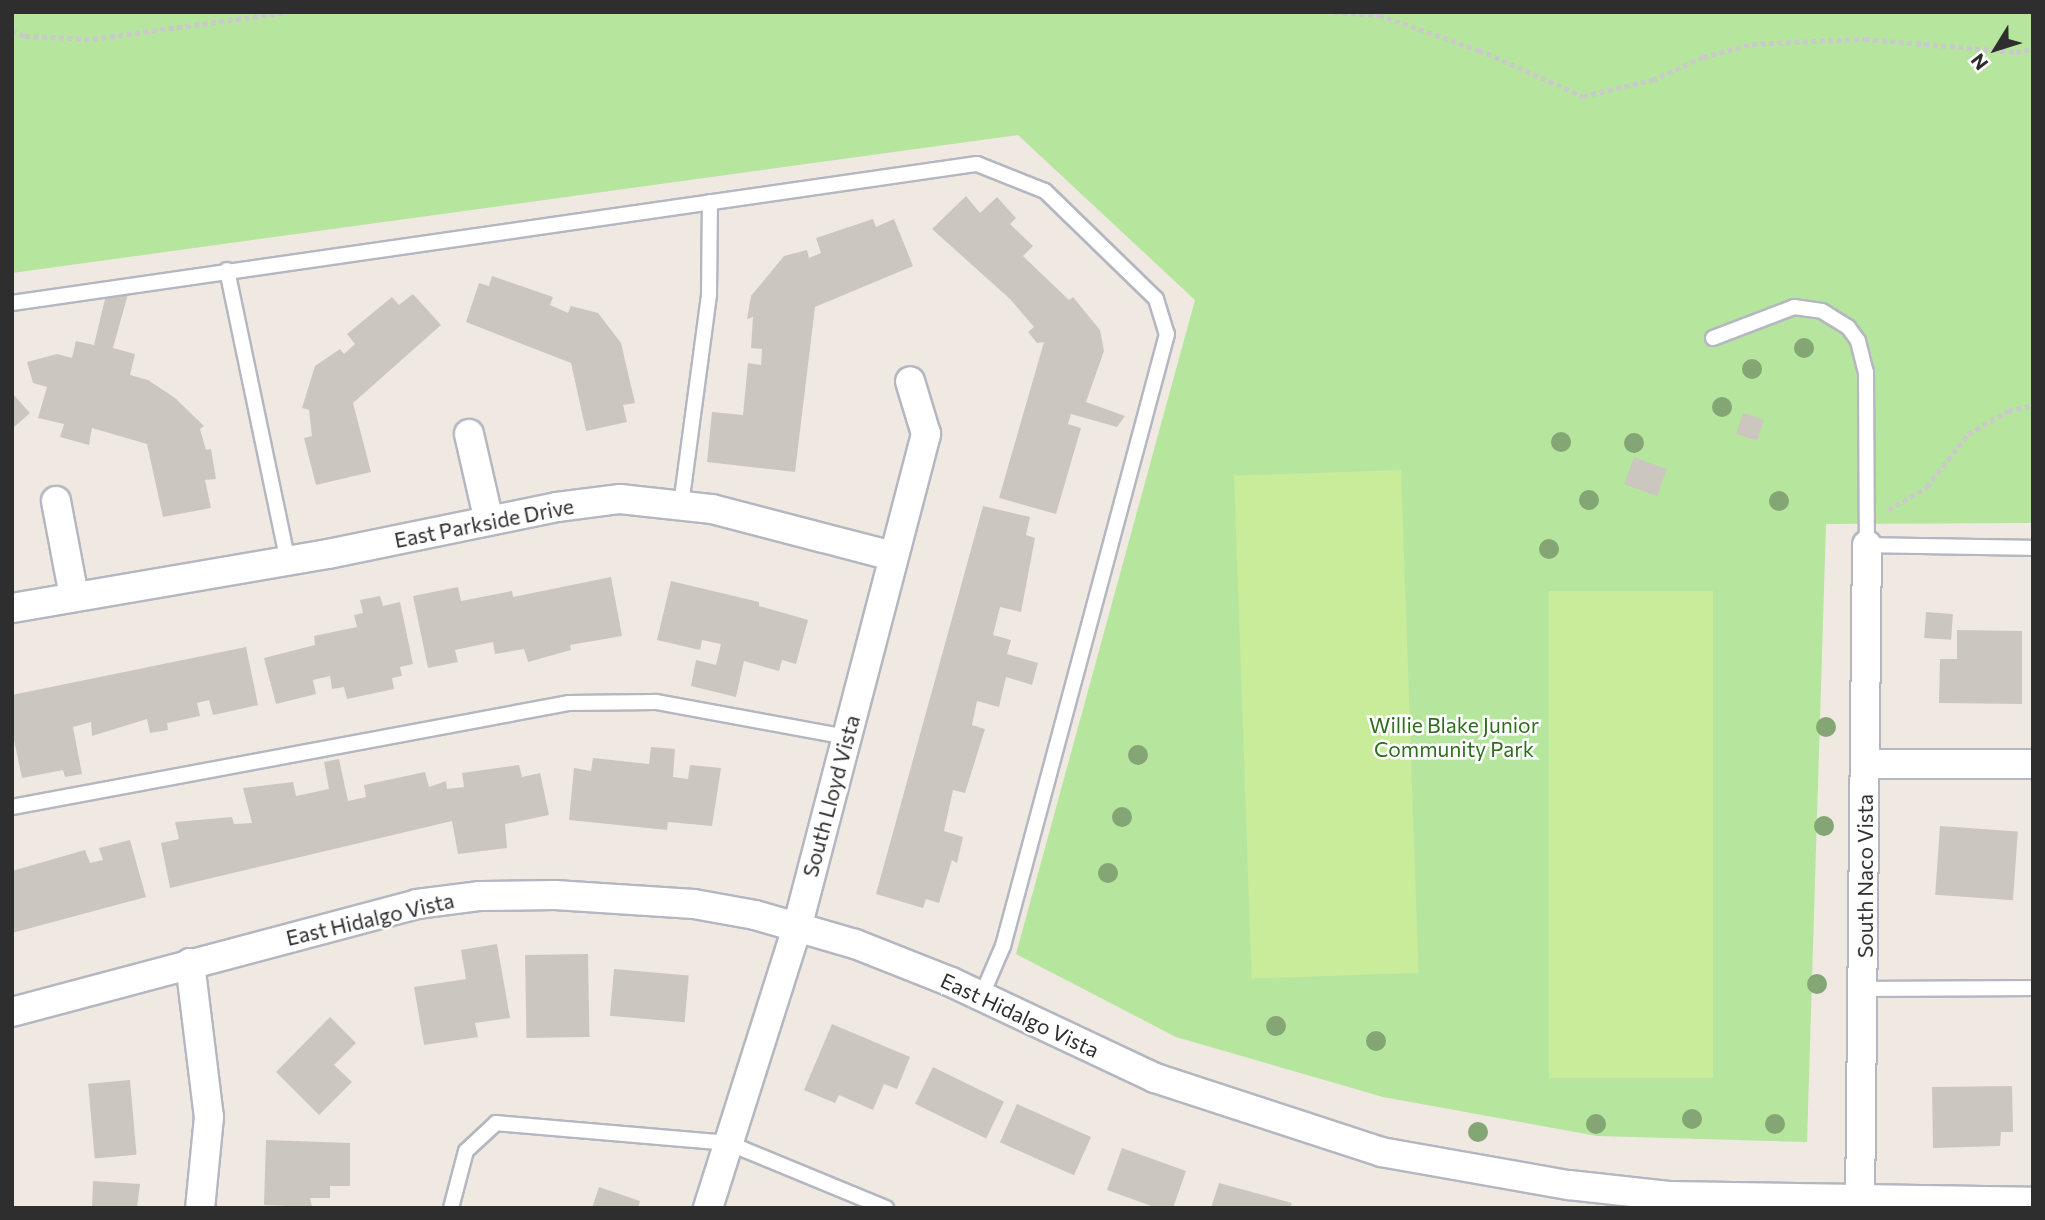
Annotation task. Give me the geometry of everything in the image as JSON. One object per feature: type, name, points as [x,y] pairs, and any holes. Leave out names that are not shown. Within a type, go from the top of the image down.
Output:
[{"type":"street","name":"South Lloyd Vista","points":[[708,1208],[797,928],[926,434],[910,381]]},
{"type":"street","points":[[469,434],[489,521]]},
{"type":"street","name":"East Parkside Drive","points":[[12,608],[288,561],[489,521],[620,499],[681,505],[892,556]]},
{"type":"street","points":[[56,501],[74,596]]},
{"type":"street","name":"South Naco Vista","points":[[1860,1204],[1867,545]]},
{"type":"street","points":[[1866,764],[2033,764]]},
{"type":"street","name":"East Hidalgo Vista","points":[[12,1012],[417,904],[480,896],[555,895],[694,904],[855,944],[981,996],[1154,1078],[1381,1152],[1569,1185],[1668,1196],[1860,1204],[2033,1202]]},
{"type":"street","points":[[190,963],[209,1117],[200,1208]]},
{"type":"lane","points":[[12,303],[978,164],[1045,191],[1156,299],[1167,334],[1003,946],[981,996]]},
{"type":"lane","points":[[681,505],[709,294],[709,202]]},
{"type":"lane","points":[[227,270],[288,561]]},
{"type":"lane","points":[[1713,338],[1794,307],[1822,311],[1849,327],[1858,341],[1866,372],[1867,545],[2033,548]]},
{"type":"lane","points":[[12,807],[569,703],[656,702],[846,737]]},
{"type":"lane","points":[[1864,989],[2033,988]]},
{"type":"lane","points":[[451,1208],[467,1151],[496,1123],[729,1143],[886,1208]]},
{"type":"path","points":[[12,30],[25,36],[93,39],[288,12]]},
{"type":"path","points":[[1334,12],[1379,15],[1479,50],[1583,96],[1652,80],[1703,57],[1752,44],[1865,40],[2016,52],[2033,49]]},
{"type":"path","points":[[1866,512],[1893,510],[1927,486],[1968,434],[2008,411],[2033,405]]},
{"type":"green space","name":"Willie Blake Junior Community Park","points":[[12,12],[2033,12],[2033,523],[1826,524],[1807,1142],[1597,1136],[1383,1097],[1176,1037],[1016,954],[1195,300],[1018,135],[12,273]]},
{"type":"green space","points":[[1401,470],[1419,973],[1252,979],[1234,476]]},
{"type":"green space","points":[[1549,591],[1713,591],[1713,1078],[1549,1078]]},
{"type":"building","points":[[966,196],[980,213],[997,197],[1016,218],[1010,224],[1033,246],[1023,256],[1069,300],[1073,297],[1100,330],[1104,351],[1086,402],[1125,416],[1117,427],[1071,414],[1068,424],[1081,428],[1056,514],[999,498],[1044,342],[1037,343],[1028,332],[1034,327],[1010,299],[932,229]]},
{"type":"building","points":[[873,219],[876,227],[894,219],[913,266],[815,307],[795,472],[707,462],[712,412],[743,415],[748,363],[761,365],[762,349],[751,348],[753,317],[747,319],[751,296],[784,256],[807,250],[809,258],[821,253],[816,238]]},
{"type":"building","points":[[492,276],[553,297],[550,305],[568,313],[571,306],[598,313],[621,343],[635,403],[623,405],[627,422],[586,431],[571,363],[466,322],[479,283],[489,286]]},
{"type":"building","points":[[128,294],[113,348],[135,354],[130,375],[148,380],[175,398],[204,426],[200,429],[206,450],[211,449],[216,479],[205,480],[211,508],[163,517],[147,444],[92,428],[89,445],[60,437],[64,424],[38,418],[47,387],[33,383],[27,362],[57,354],[72,358],[76,341],[94,345],[105,299]]},
{"type":"building","points":[[413,294],[441,325],[353,403],[371,472],[316,485],[304,438],[312,436],[309,410],[302,408],[315,366],[340,349],[344,354],[355,344],[347,334],[392,297],[399,305]]},
{"type":"building","points":[[12,393],[30,413],[12,429]]},
{"type":"building","points":[[1743,413],[1764,420],[1757,441],[1736,434]]},
{"type":"building","points":[[1634,457],[1667,469],[1657,496],[1624,484]]},
{"type":"building","points":[[983,506],[1030,517],[1026,535],[1035,538],[1021,612],[1000,607],[993,635],[1011,640],[1007,654],[1038,663],[1032,685],[1006,677],[999,707],[977,701],[972,725],[985,729],[965,793],[953,790],[944,831],[963,837],[957,863],[952,860],[939,903],[926,899],[923,908],[876,894]]},
{"type":"building","points":[[611,577],[622,636],[570,645],[571,650],[528,662],[524,649],[495,654],[493,642],[455,650],[458,662],[428,668],[413,596],[458,587],[461,601],[512,591],[513,597]]},
{"type":"building","points":[[671,581],[759,602],[759,606],[808,620],[796,664],[782,660],[779,671],[744,661],[736,697],[691,686],[696,660],[716,665],[721,644],[702,640],[700,650],[657,640]]},
{"type":"building","points":[[380,596],[383,606],[400,602],[413,664],[400,667],[402,676],[392,678],[394,689],[347,699],[344,687],[332,689],[330,676],[313,680],[316,694],[276,704],[264,658],[315,645],[314,636],[357,627],[354,615],[363,613],[360,600]]},
{"type":"building","points":[[1926,612],[1953,614],[1951,640],[1924,638]]},
{"type":"building","points":[[1957,630],[2022,631],[2022,704],[1939,703],[1940,659],[1957,659]]},
{"type":"building","points":[[246,647],[258,705],[213,715],[209,700],[197,703],[200,716],[167,723],[168,730],[150,733],[147,719],[92,736],[91,722],[73,727],[82,774],[65,777],[63,770],[22,778],[12,731],[12,695]]},
{"type":"building","points":[[651,747],[675,749],[673,777],[688,779],[690,765],[721,768],[712,826],[668,822],[667,830],[569,820],[574,768],[591,771],[593,758],[649,764]]},
{"type":"building","points":[[339,759],[348,801],[366,797],[364,785],[425,772],[429,787],[446,781],[447,789],[464,787],[462,773],[519,765],[522,777],[540,773],[549,815],[505,824],[507,848],[458,854],[452,821],[170,888],[161,843],[179,839],[175,822],[232,817],[234,824],[252,823],[243,788],[293,782],[296,796],[329,789],[324,762]]},
{"type":"building","points":[[1940,826],[2018,831],[2013,900],[1935,895]]},
{"type":"building","points":[[130,840],[146,897],[12,933],[12,871],[85,850],[90,863],[103,860],[99,848]]},
{"type":"building","points":[[497,944],[510,1018],[475,1023],[478,1037],[424,1045],[414,987],[466,979],[461,950]]},
{"type":"building","points":[[588,954],[589,1037],[526,1038],[525,955]]},
{"type":"building","points":[[614,969],[689,976],[685,1022],[610,1016]]},
{"type":"building","points":[[330,1017],[356,1043],[334,1065],[352,1082],[319,1115],[276,1072]]},
{"type":"building","points":[[832,1024],[910,1057],[897,1089],[884,1084],[873,1110],[839,1095],[835,1103],[804,1090]]},
{"type":"building","points":[[933,1067],[1004,1102],[986,1138],[915,1104]]},
{"type":"building","points":[[130,1080],[137,1155],[95,1158],[88,1084]]},
{"type":"building","points":[[2012,1086],[2013,1132],[2001,1132],[2000,1146],[1933,1148],[1932,1087]]},
{"type":"building","points":[[1017,1104],[1091,1137],[1074,1175],[1000,1142]]},
{"type":"building","points":[[266,1140],[350,1143],[350,1186],[330,1186],[330,1198],[310,1198],[312,1207],[264,1205]]},
{"type":"building","points":[[1122,1148],[1186,1171],[1173,1208],[1157,1208],[1107,1190]]},
{"type":"building","points":[[93,1181],[140,1184],[137,1208],[92,1208]]},
{"type":"building","points":[[1219,1183],[1292,1203],[1290,1208],[1211,1208]]},
{"type":"building","points":[[599,1187],[640,1201],[638,1208],[592,1208]]}]
